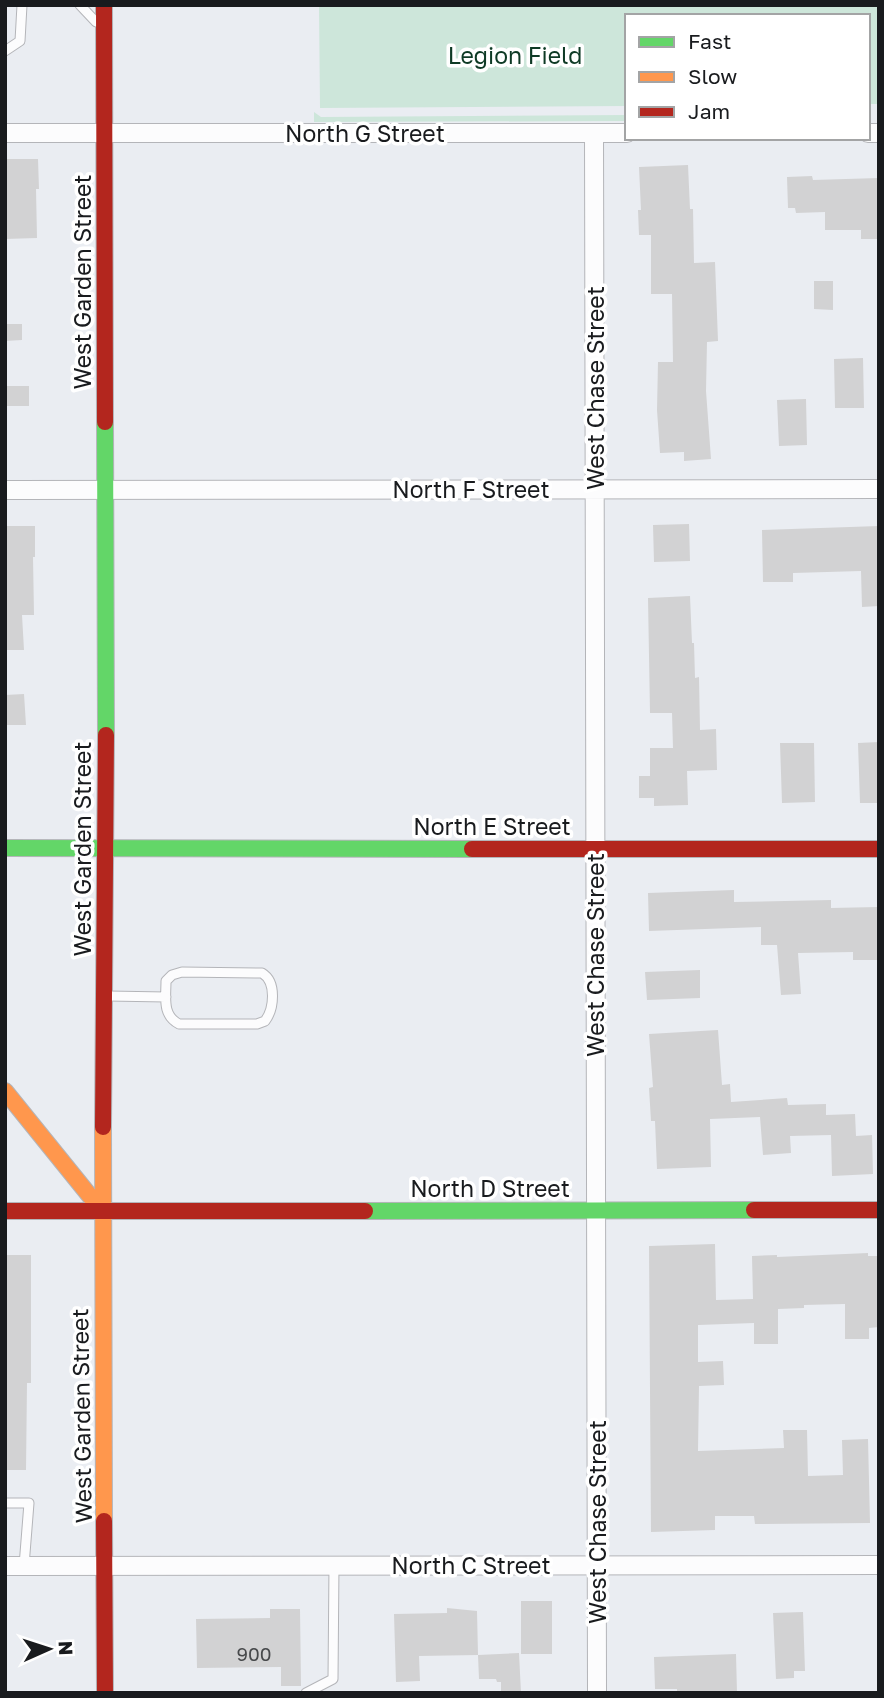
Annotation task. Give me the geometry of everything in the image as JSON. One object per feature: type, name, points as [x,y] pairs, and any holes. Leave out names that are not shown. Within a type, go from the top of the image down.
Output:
[{"type":"main road","name":"West Garden Street","points":[[104,5],[106,848],[102,1211],[105,1693]]},
{"type":"main road","name":"North E Street","points":[[5,848],[879,849]]},
{"type":"main road","points":[[5,1091],[102,1211]]},
{"type":"main road","name":"North D Street","points":[[5,1211],[879,1210]]},
{"type":"street","name":"North G Street","points":[[5,133],[625,133]]},
{"type":"street","name":"West Chase Street","points":[[594,133],[597,1693]]},
{"type":"street","name":"North F Street","points":[[5,490],[879,489]]},
{"type":"street","name":"North C Street","points":[[5,1566],[879,1565]]},
{"type":"lane","points":[[5,51],[20,41],[22,5]]},
{"type":"lane","points":[[80,5],[104,30]]},
{"type":"lane","points":[[182,972],[262,973],[271,983],[271,1012],[265,1021],[257,1024],[179,1024],[171,1020],[166,1012],[166,997],[166,981],[182,972]]},
{"type":"lane","points":[[104,996],[166,997]]},
{"type":"lane","points":[[5,1503],[29,1503],[24,1566]]},
{"type":"lane","points":[[306,1693],[333,1679],[334,1565]]},
{"type":"green space","name":"Legion Field","points":[[319,5],[879,5],[879,104],[870,104],[870,14],[625,14],[625,106],[320,108]]},
{"type":"green space","points":[[314,112],[321,117],[625,115],[625,121],[314,122]]},
{"type":"building","points":[[5,159],[38,159],[37,238],[5,239]]},
{"type":"building","points":[[688,165],[690,209],[693,209],[694,263],[715,262],[718,341],[707,342],[706,391],[711,459],[684,461],[684,452],[660,453],[658,362],[673,362],[672,294],[651,294],[651,235],[639,235],[638,210],[641,210],[639,167]]},
{"type":"building","points":[[812,176],[813,180],[879,178],[879,239],[861,239],[861,230],[825,230],[825,212],[796,213],[795,208],[788,208],[787,177]]},
{"type":"building","points":[[814,281],[833,281],[833,310],[814,309]]},
{"type":"building","points":[[5,324],[22,324],[22,340],[5,341]]},
{"type":"building","points":[[863,358],[864,408],[835,408],[834,359]]},
{"type":"building","points":[[5,386],[29,386],[29,406],[5,406]]},
{"type":"building","points":[[806,399],[807,445],[779,446],[777,400]]},
{"type":"building","points":[[689,524],[690,561],[654,562],[653,525]]},
{"type":"building","points":[[5,526],[35,526],[34,615],[22,615],[24,650],[5,650]]},
{"type":"building","points":[[879,526],[879,606],[862,607],[861,571],[793,573],[793,582],[763,582],[762,530]]},
{"type":"building","points":[[690,596],[695,678],[699,677],[700,730],[716,729],[717,770],[687,771],[688,805],[654,806],[654,798],[639,798],[639,776],[650,776],[650,748],[673,748],[672,713],[650,713],[648,598]]},
{"type":"building","points":[[24,694],[26,725],[5,725],[5,695]]},
{"type":"building","points":[[879,742],[879,803],[860,803],[858,743]]},
{"type":"building","points":[[780,743],[814,743],[815,802],[782,803]]},
{"type":"building","points":[[734,890],[734,902],[831,900],[831,908],[878,907],[879,960],[853,960],[853,952],[798,953],[801,994],[781,995],[777,945],[761,945],[761,927],[649,931],[648,893]]},
{"type":"building","points":[[700,970],[700,998],[647,1000],[645,972]]},
{"type":"building","points":[[718,1030],[722,1085],[730,1084],[731,1102],[787,1098],[788,1105],[826,1104],[826,1115],[855,1114],[856,1136],[872,1135],[873,1174],[832,1176],[831,1135],[790,1136],[791,1153],[763,1155],[760,1117],[710,1119],[711,1167],[657,1169],[655,1121],[651,1121],[649,1088],[653,1087],[649,1034]]},
{"type":"building","points":[[715,1244],[716,1300],[753,1299],[752,1256],[868,1253],[868,1256],[879,1256],[879,1327],[869,1328],[869,1339],[845,1339],[845,1304],[778,1309],[778,1344],[754,1344],[754,1323],[698,1325],[698,1362],[723,1361],[724,1385],[699,1386],[698,1451],[784,1448],[783,1430],[807,1430],[808,1476],[843,1475],[842,1440],[868,1439],[870,1523],[755,1524],[754,1516],[715,1516],[715,1530],[651,1532],[649,1246]]},
{"type":"building","points":[[5,1255],[31,1255],[31,1383],[27,1383],[26,1470],[5,1470]]},
{"type":"building","points":[[521,1601],[552,1601],[552,1654],[521,1654]]},
{"type":"building","points":[[447,1608],[477,1611],[478,1655],[419,1656],[420,1681],[396,1682],[394,1614],[447,1613]]},
{"type":"building","points":[[270,1609],[300,1609],[301,1686],[281,1686],[281,1667],[197,1668],[196,1619],[270,1618]]},
{"type":"building","points":[[803,1612],[805,1671],[794,1671],[794,1678],[776,1679],[773,1613]]},
{"type":"building","points":[[519,1653],[521,1693],[501,1693],[501,1682],[496,1679],[479,1679],[478,1655]]},
{"type":"building","points":[[736,1654],[737,1693],[677,1693],[677,1689],[655,1689],[654,1657]]},
{"type":"traffic: fast","points":[[105,422],[106,735]]},
{"type":"traffic: fast","points":[[5,848],[472,849]]},
{"type":"traffic: fast","points":[[365,1211],[754,1210]]},
{"type":"traffic: slow","points":[[5,1091],[102,1211]]},
{"type":"traffic: slow","points":[[103,1127],[104,1521]]},
{"type":"traffic: jam","points":[[104,5],[105,422]]},
{"type":"traffic: jam","points":[[103,1127],[106,735]]},
{"type":"traffic: jam","points":[[472,849],[879,849]]},
{"type":"traffic: jam","points":[[754,1210],[879,1210]]},
{"type":"traffic: jam","points":[[5,1211],[365,1211]]},
{"type":"traffic: jam","points":[[104,1521],[105,1693]]}]
